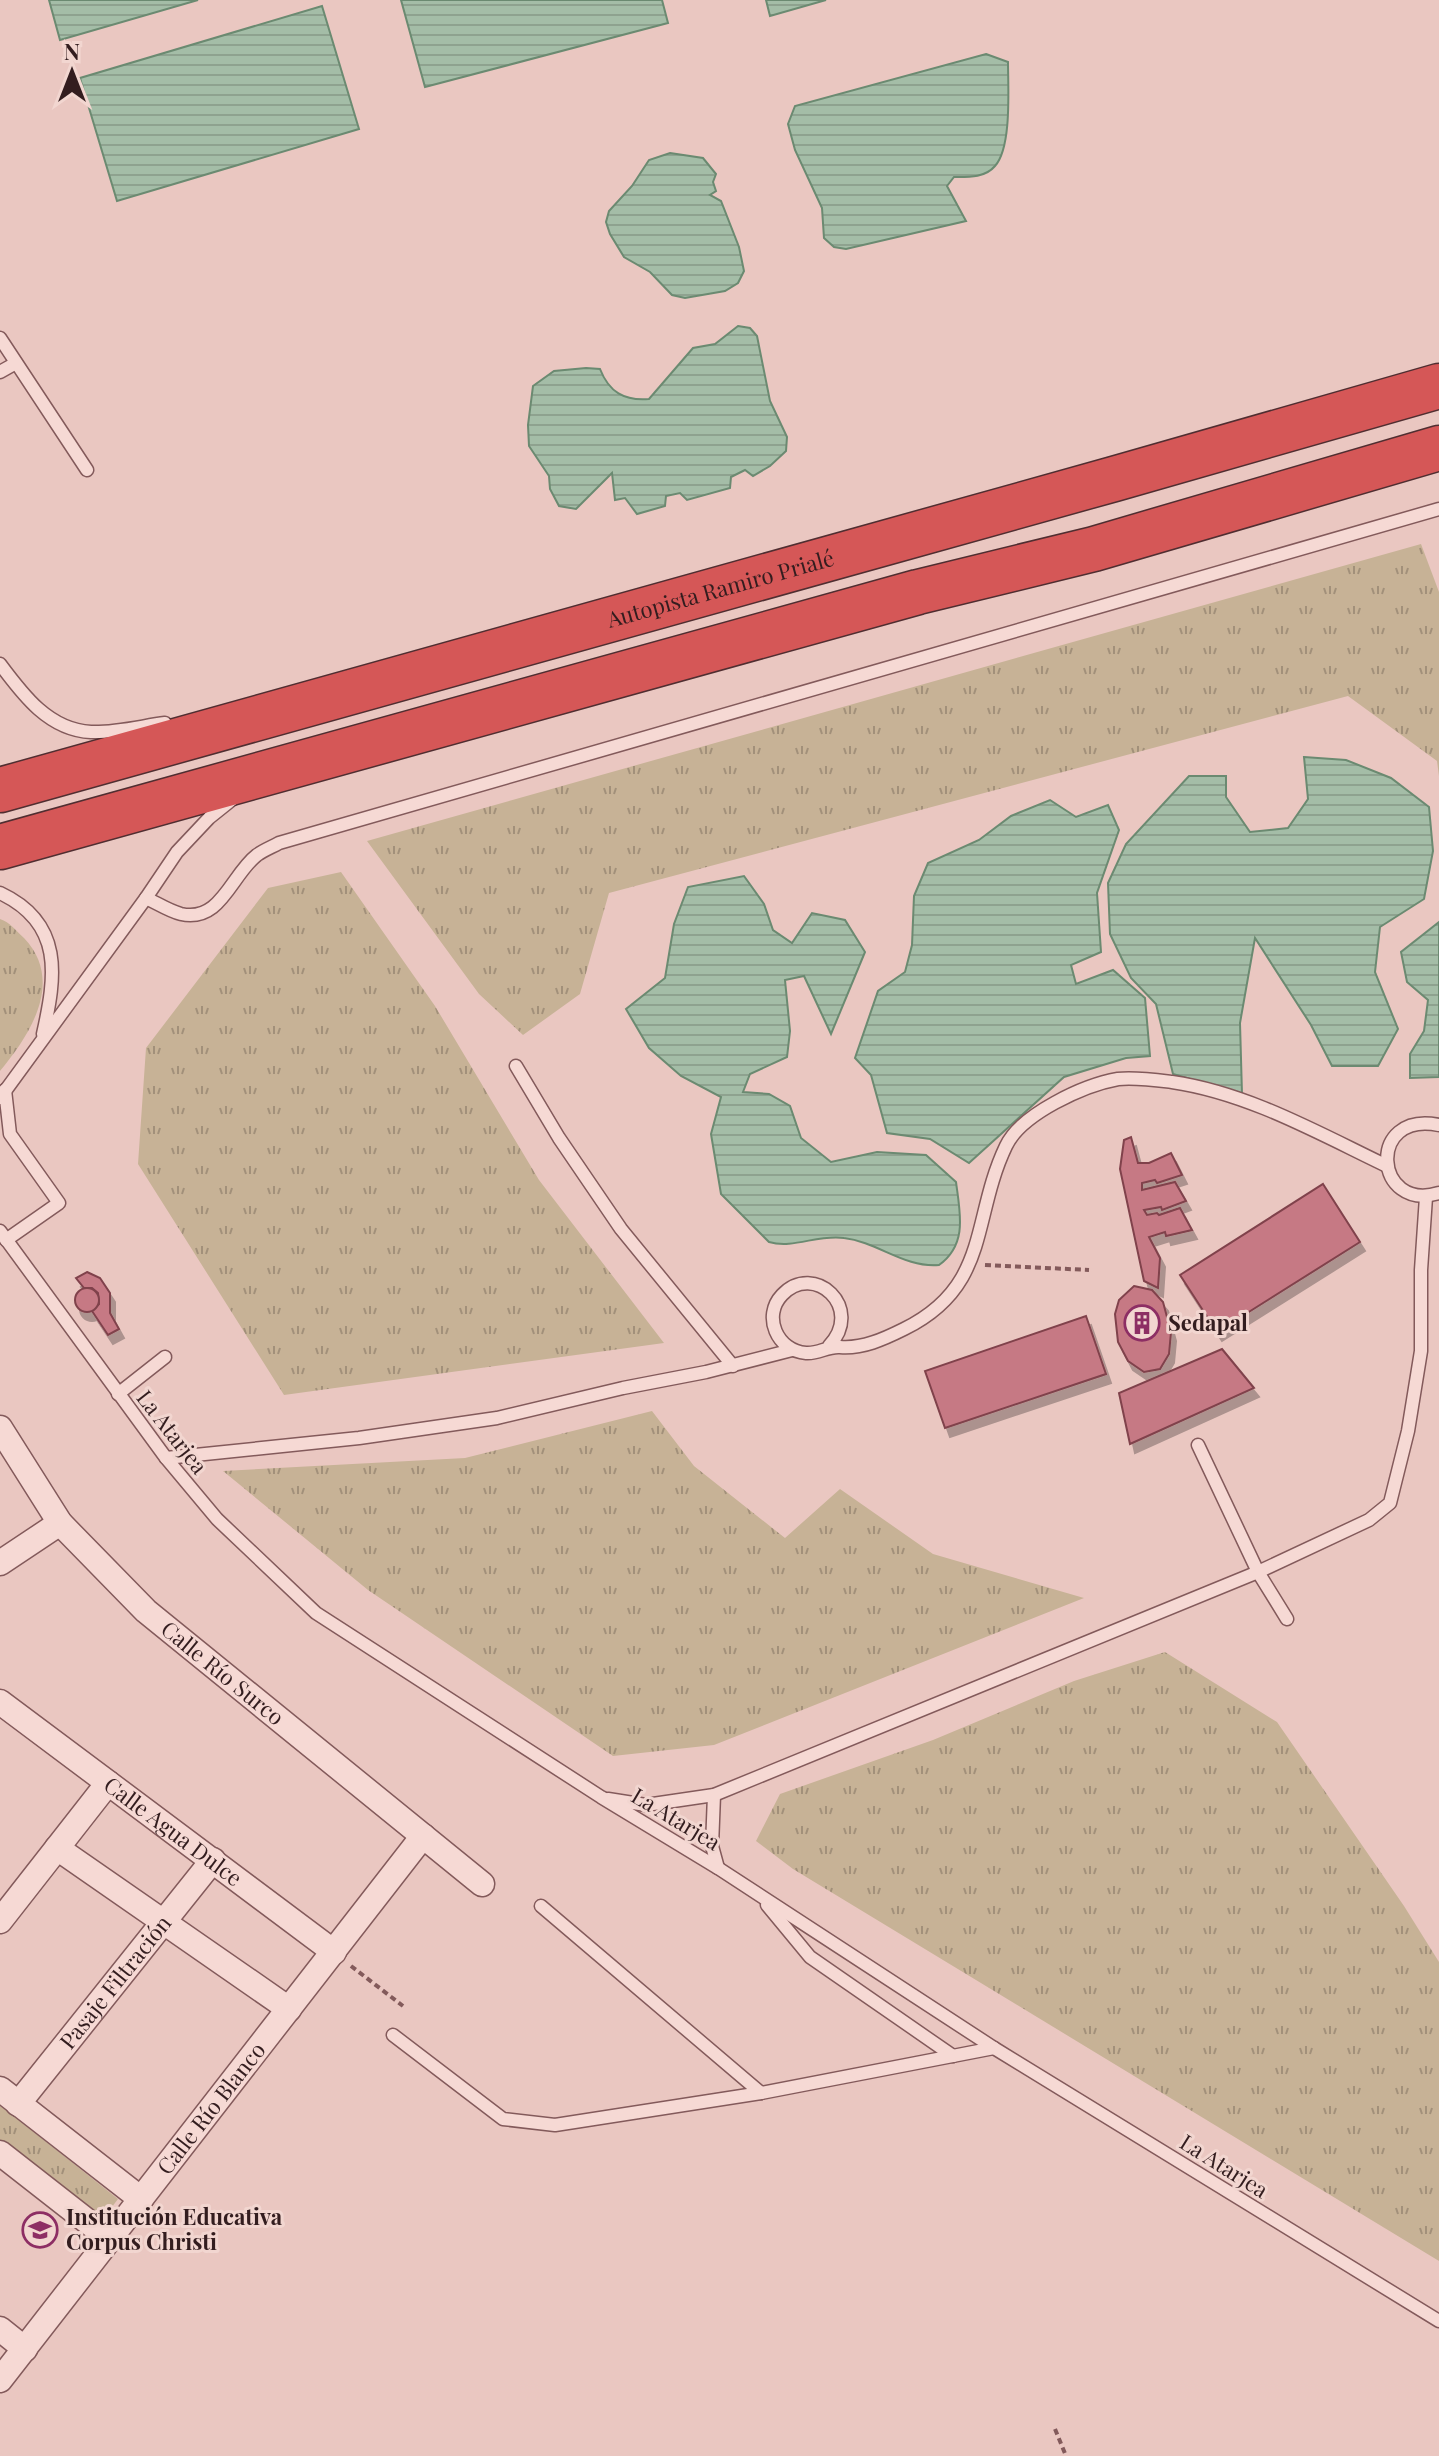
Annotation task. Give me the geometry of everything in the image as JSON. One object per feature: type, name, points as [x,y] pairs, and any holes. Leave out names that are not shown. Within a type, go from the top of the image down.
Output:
[{"type":"highway","name":"Autopista Ramiro Prialé","points":[[0,790],[1439,386]]},
{"type":"highway","points":[[0,847],[918,592],[1094,549],[1439,448]]},
{"type":"street","name":"Calle Río Surco","points":[[0,1428],[60,1523],[146,1611],[482,1884]]},
{"type":"street","points":[[0,1563],[60,1523]]},
{"type":"street","name":"Calle Agua Dulce","points":[[3,1708],[334,1952]]},
{"type":"street","points":[[0,1921],[108,1783]]},
{"type":"street","name":"Calle Río Blanco","points":[[0,2380],[423,1836]]},
{"type":"street","points":[[57,1848],[289,2009]]},
{"type":"street","name":"Pasaje Filtración","points":[[9,2096],[164,1922],[213,1860]]},
{"type":"street","points":[[9,2096],[141,2199]]},
{"type":"street","points":[[0,2153],[110,2239]]},
{"type":"street","points":[[0,2329],[25,2349]]},
{"type":"lane","points":[[0,338],[87,470]]},
{"type":"lane","points":[[0,372],[16,363]]},
{"type":"lane","points":[[146,898],[179,913],[193,915],[205,912],[216,905],[256,856],[279,843],[1439,509]]},
{"type":"lane","points":[[0,664],[21,692],[51,720],[71,727],[91,732],[184,721]]},
{"type":"lane","points":[[199,719],[292,709]]},
{"type":"lane","points":[[0,1109],[2,1094],[177,852],[209,818],[238,794],[277,770]]},
{"type":"lane","points":[[0,893],[30,913],[47,938],[53,985],[42,1039]]},
{"type":"lane","points":[[516,1066],[559,1138],[621,1229],[733,1366]]},
{"type":"lane","points":[[829,1346],[851,1348],[885,1339],[933,1312],[957,1287],[971,1263],[1007,1143],[1039,1111],[1070,1094],[1119,1079],[1173,1082],[1273,1111],[1387,1166]]},
{"type":"lane","points":[[2,1094],[10,1134],[59,1203],[3,1235]]},
{"type":"lane","points":[[601,1797],[646,1805],[714,1795],[1258,1572],[1369,1520],[1390,1503],[1408,1431],[1421,1351],[1421,1270],[1433,1195],[1413,1195],[1400,1189],[1391,1178],[1387,1166],[1387,1150],[1395,1135],[1408,1126],[1424,1122],[1439,1125]]},
{"type":"lane","name":"La Atarjea","points":[[3,1235],[166,1458],[217,1519],[316,1613],[601,1797],[718,1868],[994,2048],[1439,2321]]},
{"type":"lane","points":[[166,1458],[359,1438],[497,1418],[792,1350],[818,1352],[829,1346],[842,1327],[840,1305],[825,1288],[804,1283],[783,1293],[773,1313],[776,1335],[792,1350]]},
{"type":"lane","points":[[118,1394],[165,1357]]},
{"type":"lane","points":[[1198,1445],[1258,1572],[1287,1619]]},
{"type":"lane","points":[[714,1795],[712,1846],[718,1868]]},
{"type":"lane","points":[[760,1895],[810,1957],[953,2056]]},
{"type":"lane","points":[[541,1906],[761,2093]]},
{"type":"lane","points":[[393,2035],[503,2119],[555,2125],[761,2093],[994,2048]]},
{"type":"path","points":[[971,1263],[1089,1270]]},
{"type":"path","points":[[334,1952],[403,2006]]},
{"type":"path","points":[[1055,2429],[1066,2456]]},
{"type":"green space","points":[[1421,544],[1439,592],[1439,776],[1437,761],[1348,696],[609,893],[580,994],[523,1035],[479,994],[367,841]]},
{"type":"green space","points":[[341,872],[435,1006],[539,1180],[664,1343],[284,1395],[138,1164],[146,1048],[268,888]]},
{"type":"green space","points":[[0,919],[24,938],[36,955],[42,972],[42,989],[32,1024],[0,1071]]},
{"type":"green space","points":[[652,1411],[694,1466],[785,1538],[840,1489],[933,1554],[1084,1598],[714,1745],[613,1756],[368,1590],[223,1471],[465,1458]]},
{"type":"green space","points":[[1165,1652],[1277,1722],[1439,1962],[1439,2261],[793,1869],[756,1841],[780,1794],[933,1740],[1074,1681]]},
{"type":"green space","points":[[0,2105],[118,2199],[102,2220],[0,2140]]},
{"type":"shaded area","points":[[49,0],[198,0],[60,40]]},
{"type":"shaded area","points":[[401,0],[662,0],[668,23],[425,87]]},
{"type":"shaded area","points":[[766,0],[826,0],[770,16]]},
{"type":"shaded area","points":[[322,6],[359,129],[117,201],[80,78]]},
{"type":"shaded area","points":[[986,54],[1008,62],[1007,132],[1000,157],[991,170],[976,176],[954,177],[947,186],[966,221],[846,249],[834,247],[824,238],[822,208],[795,150],[788,124],[795,106]]},
{"type":"shaded area","points":[[670,153],[703,158],[716,174],[713,182],[716,191],[710,195],[721,201],[739,247],[744,271],[738,283],[725,291],[685,298],[672,295],[650,272],[624,257],[610,234],[606,222],[609,211],[632,186],[649,160]]},
{"type":"shaded area","points":[[738,326],[750,328],[757,336],[770,401],[787,437],[786,451],[753,476],[745,470],[731,477],[730,488],[687,500],[680,493],[666,496],[665,506],[637,514],[625,498],[615,500],[612,473],[576,509],[559,506],[550,489],[549,476],[529,446],[533,386],[554,371],[600,369],[608,384],[618,393],[649,399],[693,348],[715,344]]},
{"type":"shaded area","points":[[1304,757],[1346,760],[1391,778],[1429,807],[1433,851],[1424,899],[1380,927],[1375,972],[1398,1029],[1378,1066],[1332,1066],[1311,1025],[1255,938],[1240,1023],[1242,1094],[1173,1074],[1156,1004],[1131,978],[1110,934],[1108,883],[1126,844],[1189,776],[1226,776],[1226,797],[1250,832],[1288,828],[1308,799]]},
{"type":"shaded area","points":[[1050,800],[1076,817],[1108,805],[1119,830],[1097,893],[1101,952],[1071,965],[1076,984],[1113,970],[1145,998],[1150,1056],[1126,1058],[1064,1077],[969,1163],[930,1139],[887,1133],[871,1075],[855,1058],[878,991],[905,972],[912,945],[914,896],[928,863],[979,840],[1011,816]]},
{"type":"shaded area","points":[[744,876],[764,904],[773,930],[792,943],[812,913],[845,920],[865,952],[831,1034],[804,976],[785,980],[790,1031],[787,1057],[750,1074],[743,1092],[769,1094],[790,1106],[801,1138],[831,1162],[877,1152],[926,1155],[956,1182],[959,1205],[958,1238],[948,1257],[939,1265],[914,1263],[868,1244],[844,1238],[788,1244],[769,1242],[721,1194],[711,1134],[721,1097],[681,1076],[649,1048],[626,1009],[665,978],[674,924],[688,887]]},
{"type":"shaded area","points":[[1439,922],[1439,1077],[1410,1078],[1410,1054],[1424,1031],[1428,1000],[1407,982],[1401,952]]},
{"type":"building","points":[[1131,1137],[1138,1163],[1149,1163],[1171,1153],[1182,1175],[1157,1183],[1155,1180],[1142,1183],[1142,1190],[1175,1182],[1186,1201],[1162,1210],[1161,1207],[1144,1210],[1147,1215],[1159,1215],[1180,1208],[1192,1230],[1149,1237],[1160,1258],[1158,1288],[1144,1281],[1120,1169],[1124,1140]]},
{"type":"building","points":[[1323,1184],[1360,1242],[1217,1332],[1180,1275]]},
{"type":"building","points":[[87,1272],[100,1278],[110,1293],[110,1313],[119,1329],[108,1335],[92,1311],[99,1304],[98,1293],[92,1288],[84,1288],[76,1278]]},
{"type":"building","name":"Sedapal","points":[[1134,1286],[1152,1290],[1163,1302],[1171,1332],[1169,1354],[1160,1369],[1144,1372],[1128,1361],[1118,1342],[1115,1314],[1119,1300]]},
{"type":"building","points":[[87,1288],[96,1291],[99,1300],[96,1309],[87,1312],[78,1309],[75,1300],[78,1291]]},
{"type":"building","points":[[1086,1316],[1106,1374],[945,1428],[925,1371]]},
{"type":"building","points":[[1222,1349],[1254,1388],[1130,1444],[1119,1393]]},
{"type":"place","name":"Sedapal","points":[[1142,1323]]},
{"type":"place","name":"Institución Educativa Corpus Christi","points":[[40,2230]]}]
